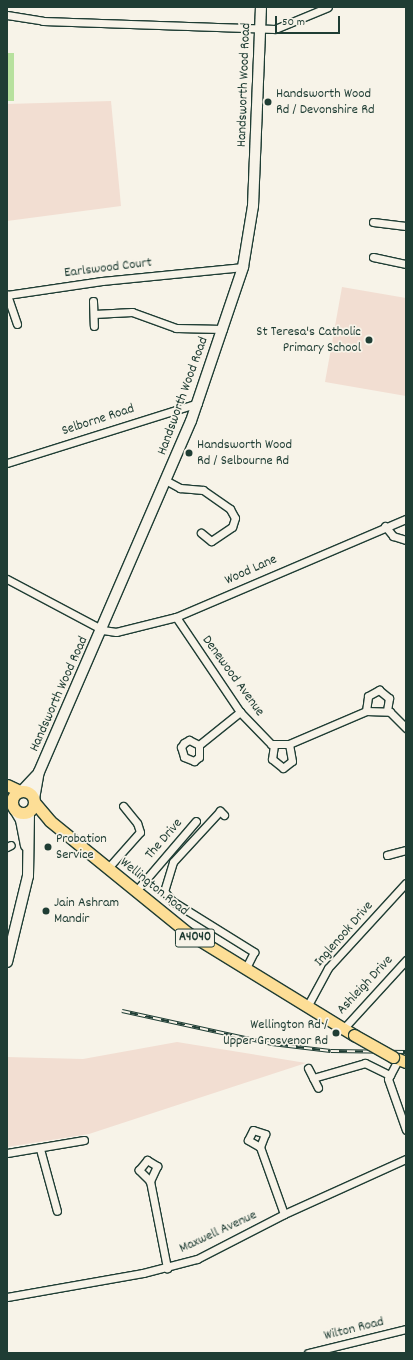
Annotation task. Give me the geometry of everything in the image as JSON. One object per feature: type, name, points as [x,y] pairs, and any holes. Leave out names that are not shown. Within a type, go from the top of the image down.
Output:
[{"type":"main road","name":"Handsworth Wood Road","points":[[28,858],[33,805],[40,772],[167,481],[198,402],[243,267],[253,206],[261,7]]},
{"type":"main road","name":"Handsworth Wood Road","points":[[21,791],[40,772]]},
{"type":"main road","name":"Wellington Road","points":[[7,785],[30,793],[33,805],[50,821],[188,933],[308,1005],[354,1035],[401,1062]]},
{"type":"main road","points":[[11,802],[21,791]]},
{"type":"main road","points":[[11,802],[33,805]]},
{"type":"main road","points":[[7,962],[24,898],[28,858],[21,820],[11,802]]},
{"type":"street","points":[[7,14],[43,21],[275,28],[328,7]]},
{"type":"street","points":[[373,222],[406,226]]},
{"type":"street","points":[[373,257],[406,264]]},
{"type":"street","name":"Earlswood Court","points":[[17,324],[7,295],[102,281],[243,267]]},
{"type":"street","points":[[93,301],[94,326]]},
{"type":"street","points":[[94,314],[132,312],[176,328],[223,329]]},
{"type":"street","name":"Selborne Road","points":[[7,463],[198,402]]},
{"type":"street","points":[[167,481],[180,488],[203,490],[230,509],[235,518],[232,527],[211,541],[201,532]]},
{"type":"street","name":"Wood Lane","points":[[103,630],[116,632],[176,617],[385,526],[406,519]]},
{"type":"street","points":[[385,526],[393,536],[406,540]]},
{"type":"street","points":[[7,579],[103,630]]},
{"type":"street","name":"Denewood Avenue","points":[[176,617],[240,712],[274,745]]},
{"type":"street","points":[[366,711],[368,696],[379,690],[389,698],[387,711]]},
{"type":"street","points":[[289,744],[292,761],[283,768],[272,758],[274,745],[289,744],[366,711],[387,711],[406,728]]},
{"type":"street","points":[[199,745],[240,712]]},
{"type":"street","points":[[108,868],[140,832],[137,823],[122,806]]},
{"type":"street","name":"Wellington Road","points":[[224,815],[220,811],[173,862],[166,875],[164,891],[196,916],[254,952],[246,968]]},
{"type":"street","name":"The Drive","points":[[136,891],[196,821]]},
{"type":"street","points":[[387,855],[406,850]]},
{"type":"street","name":"Inglenook Drive","points":[[308,1005],[328,968],[406,883]]},
{"type":"street","name":"Ashleigh Drive","points":[[344,1028],[406,960]]},
{"type":"street","points":[[313,1078],[365,1062],[390,1075],[406,1130]]},
{"type":"street","points":[[390,1075],[401,1062]]},
{"type":"street","points":[[308,1068],[318,1088]]},
{"type":"street","points":[[7,1153],[40,1149],[84,1140]]},
{"type":"street","points":[[260,1147],[284,1214]]},
{"type":"street","points":[[40,1149],[57,1211]]},
{"type":"street","name":"Maxwell Avenue","points":[[7,1297],[167,1268],[197,1258],[284,1214],[406,1159]]},
{"type":"street","points":[[150,1181],[167,1268]]},
{"type":"street","name":"Wilton Road","points":[[308,1353],[406,1329]]},
{"type":"shaded area","points":[[111,101],[121,206],[7,221],[7,104]]},
{"type":"shaded area","name":"St Teresa's Catholic Primary School","points":[[342,287],[406,298],[406,396],[325,382]]},
{"type":"shaded area","points":[[177,1042],[306,1063],[89,1134],[7,1147],[7,1057],[83,1059]]},
{"type":"green space","points":[[7,53],[14,53],[14,101],[7,101]]},
{"type":"railway","points":[[122,1011],[272,1044],[331,1051],[406,1052]]},
{"type":"place","name":"Handsworth Wood Rd / Devonshire Rd","points":[[268,102]]},
{"type":"place","name":"St Teresa's Catholic Primary School","points":[[369,340]]},
{"type":"place","name":"Handsworth Wood Rd / Selbourne Rd","points":[[189,453]]},
{"type":"place","name":"Probation Service","points":[[48,847]]},
{"type":"place","name":"Jain Ashram Mandir","points":[[46,911]]},
{"type":"place","name":"Wellington Rd / Upper Grosvenor Rd","points":[[336,1033]]}]
